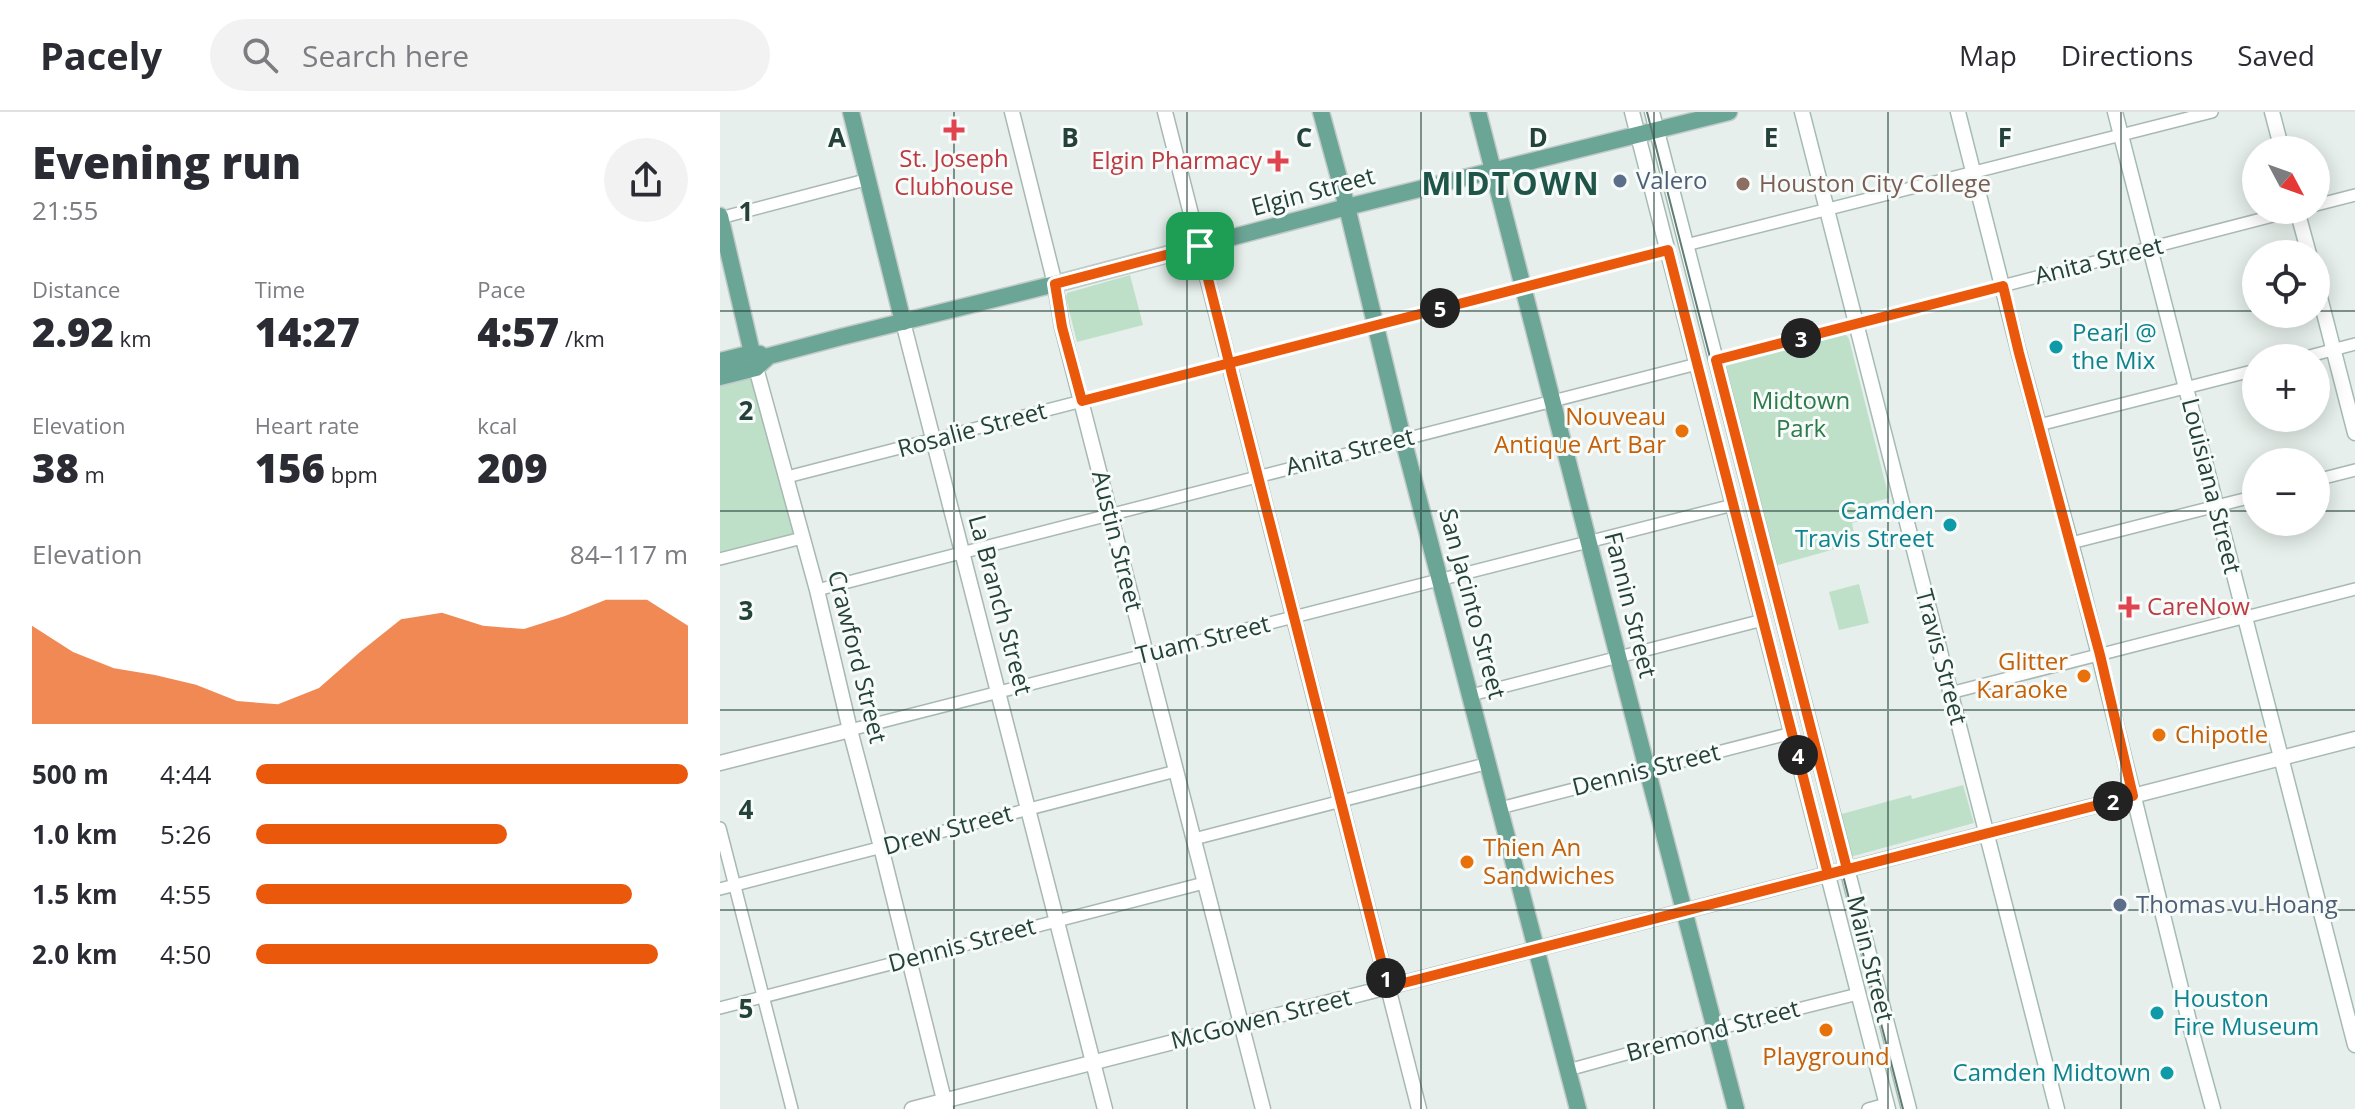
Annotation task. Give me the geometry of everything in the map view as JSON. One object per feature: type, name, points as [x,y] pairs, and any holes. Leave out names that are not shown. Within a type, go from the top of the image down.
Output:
[{"type":"main road","name":"La Branch Street","points":[[851,112],[1105,1109]]},
{"type":"main road","name":"Austin Street","points":[[1012,112],[1055,284],[1062,327],[1263,1109]]},
{"type":"main road","points":[[1165,112],[1419,1109]]},
{"type":"main road","name":"San Jacinto Street","points":[[1321,112],[1578,1109]]},
{"type":"main road","name":"Fannin Street","points":[[1478,112],[1736,1109]]},
{"type":"main road","name":"Main Street","points":[[1632,112],[1887,1106]]},
{"type":"main road","name":"Main Street","points":[[1652,112],[1909,1109]]},
{"type":"main road","name":"Elgin Street","points":[[720,377],[769,356],[1729,112]]},
{"type":"main road","name":"Travis Street","points":[[1802,112],[2057,1109]]},
{"type":"main road","points":[[1958,112],[2100,655],[2213,1109]]},
{"type":"main road","name":"Louisiana Street","points":[[2115,112],[2281,758],[2348,990],[2355,1045]]},
{"type":"main road","points":[[2272,112],[2278,136]]},
{"type":"main road","name":"Crawford Street","points":[[720,217],[754,360],[817,590],[945,1105]]},
{"type":"main road","points":[[2328,328],[2355,433]]},
{"type":"main road","name":"Elgin Street","points":[[720,361],[754,360]]},
{"type":"main road","name":"Tuam Street","points":[[720,763],[850,730]]},
{"type":"main road","name":"McGowen Street","points":[[912,1109],[945,1105],[1094,1062],[2355,739]]},
{"type":"street","points":[[1686,245],[2212,112]]},
{"type":"street","points":[[720,217],[869,179]]},
{"type":"street","points":[[2330,201],[2355,195]]},
{"type":"street","name":"Anita Street","points":[[1716,360],[2243,224]]},
{"type":"street","name":"Rosalie Street","points":[[787,477],[1668,250]]},
{"type":"street","points":[[2330,351],[2355,344]]},
{"type":"street","name":"Anita Street","points":[[817,590],[1697,364]]},
{"type":"street","points":[[2039,425],[2242,373]]},
{"type":"street","points":[[2330,476],[2355,470]]},
{"type":"street","points":[[2071,543],[2242,500]]},
{"type":"street","name":"Tuam Street","points":[[850,730],[1733,505]]},
{"type":"street","points":[[720,559],[802,538]]},
{"type":"street","points":[[1950,693],[2355,589]]},
{"type":"street","points":[[1471,695],[1763,620]]},
{"type":"street","name":"Dennis Street","points":[[1500,808],[1792,733]]},
{"type":"street","points":[[1194,839],[1489,763]]},
{"type":"street","name":"Drew Street","points":[[720,889],[1176,771]]},
{"type":"street","points":[[720,828],[792,1109]]},
{"type":"street","name":"Dennis Street","points":[[720,1008],[1204,883]]},
{"type":"street","name":"Bremond Street","points":[[1568,1070],[1858,994]]},
{"type":"street","points":[[1868,1109],[1887,1106]]},
{"type":"green space","points":[[1130,275],[1143,325],[1077,342],[1067,293]]},
{"type":"green space","name":"Midtown Park","points":[[1840,332],[1849,339],[1889,498],[1870,503],[1873,518],[1852,523],[1856,543],[1771,567],[1723,367],[1729,361]]},
{"type":"green space","points":[[752,372],[794,530],[791,535],[720,555],[720,381]]},
{"type":"green space","points":[[1859,584],[1869,623],[1839,630],[1829,592]]},
{"type":"green space","points":[[1963,785],[1974,823],[1850,857],[1838,815],[1911,795],[1912,799]]},
{"type":"tram line","points":[[1647,112],[1903,1109]]},
{"type":"place","name":"St. Joseph Clubhouse","points":[[954,130]]},
{"type":"place","name":"Elgin Pharmacy","points":[[1278,161]]},
{"type":"place","name":"Valero","points":[[1620,181]]},
{"type":"place","name":"Houston City College","points":[[1743,184]]},
{"type":"place","name":"Pearl @ the Mix","points":[[2056,347]]},
{"type":"place","name":"Nouveau Antique Art Bar","points":[[1682,431]]},
{"type":"place","name":"Camden Travis Street","points":[[1950,525]]},
{"type":"place","name":"CareNow","points":[[2129,607]]},
{"type":"place","name":"Glitter Karaoke","points":[[2084,676]]},
{"type":"place","name":"Chipotle","points":[[2159,735]]},
{"type":"place","name":"Thien An Sandwiches","points":[[1467,862]]},
{"type":"place","name":"Thomas vu Hoang","points":[[2120,905]]},
{"type":"place","name":"Houston Fire Museum","points":[[2157,1013]]},
{"type":"place","name":"Playground","points":[[1826,1030]]},
{"type":"place","name":"Camden Midtown","points":[[2167,1073]]},
{"type":"district","name":"MIDTOWN","points":[[1511,184]]},
{"type":"route","points":[[1200,246],[1055,284],[1062,327],[1082,401],[1230,364],[1668,250],[1828,874],[1847,869],[1716,360],[2003,286],[2100,655],[2133,796],[1388,987],[1295,617],[1232,375],[1230,364],[1200,246]]}]
